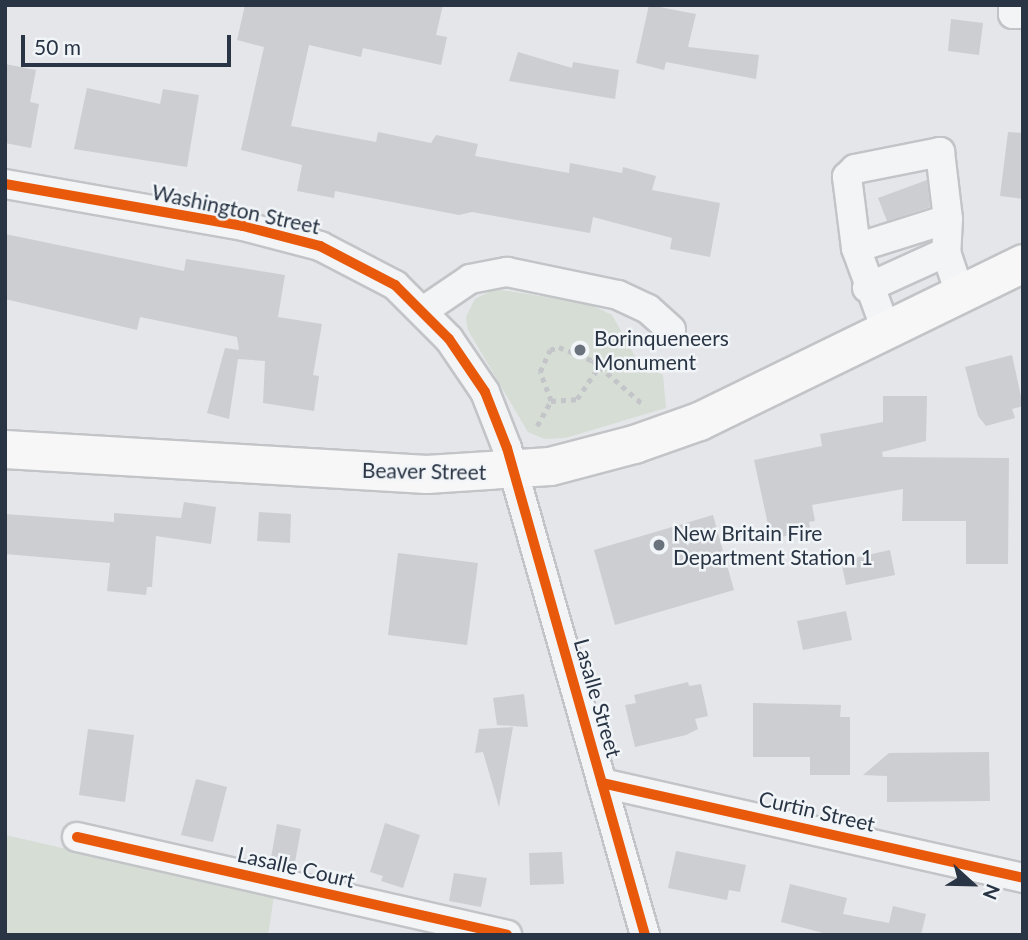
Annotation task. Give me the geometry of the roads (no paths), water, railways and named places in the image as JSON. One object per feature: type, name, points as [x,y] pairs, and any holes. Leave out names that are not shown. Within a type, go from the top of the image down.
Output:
[{"type":"main road","name":"Beaver Street","points":[[5,449],[407,473],[514,471],[577,460],[669,432],[959,291],[1023,263]]},
{"type":"street","points":[[1013,5],[1013,14],[1023,14]]},
{"type":"street","points":[[872,334],[867,288],[856,248],[847,177],[855,169],[940,152],[948,219],[946,252],[959,291]]},
{"type":"street","name":"Washington Street","points":[[5,184],[303,240],[369,268],[423,311],[462,355],[485,392],[514,471]]},
{"type":"street","points":[[856,248],[948,219]]},
{"type":"street","points":[[867,288],[946,252]]},
{"type":"street","points":[[423,311],[470,279],[503,272],[618,295],[648,309],[671,330]]},
{"type":"street","name":"Lasalle Street","points":[[514,471],[645,935]]},
{"type":"street","name":"Curtin Street","points":[[602,783],[1023,878]]},
{"type":"street","name":"Lasalle Court","points":[[77,837],[507,935]]},
{"type":"place","name":"Borinqueneers Monument","points":[[580,350]]},
{"type":"place","name":"New Britain Fire Department Station 1","points":[[659,545]]}]
